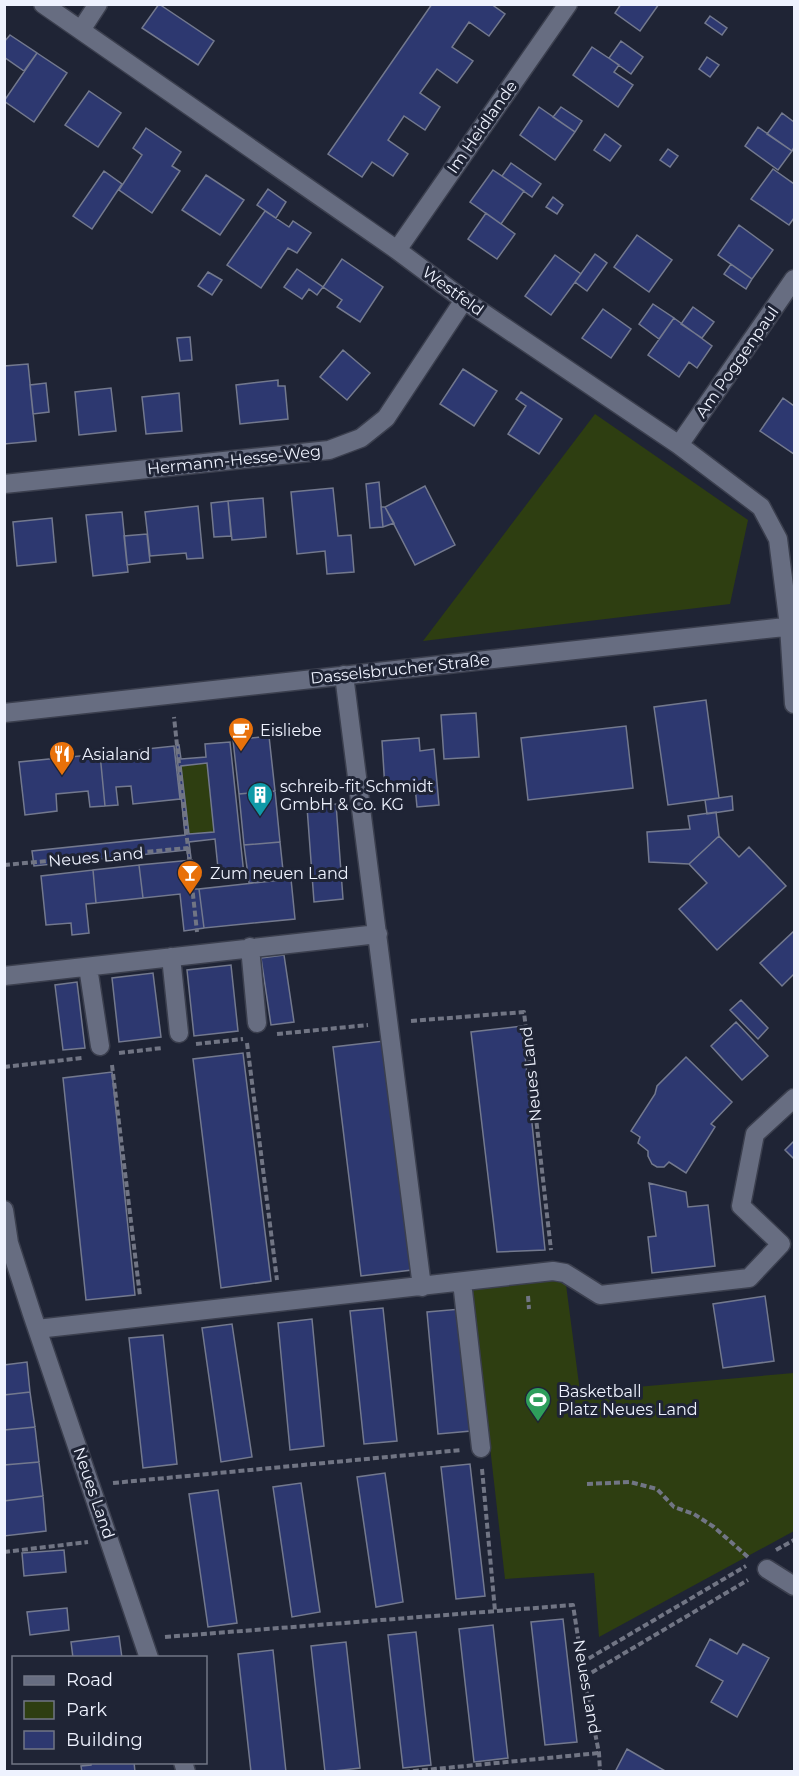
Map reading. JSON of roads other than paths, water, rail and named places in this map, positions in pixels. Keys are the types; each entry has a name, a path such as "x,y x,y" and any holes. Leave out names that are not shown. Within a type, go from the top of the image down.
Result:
{"street":[{"name":"Westfeld","path":"43,4 397,250 464,300 679,445 761,507 778,539 792,626 795,704"},
{"path":"81,30 98,4"},
{"name":"Im Heidlande","path":"397,250 568,4"},
{"name":"Am Poggenpaul","path":"679,445 795,279"},
{"name":"Hermann-Hesse-Weg","path":"4,484 329,450 361,438 386,417 464,300"},
{"name":"Dasselsbrucher Straße","path":"4,712 792,626"},
{"path":"344,675 422,1287"},
{"path":"4,976 378,934"},
{"path":"250,947 264,1029"},
{"path":"171,957 180,1042"},
{"path":"88,967 94,1051"},
{"path":"37,1329 553,1271 565,1273 600,1295 749,1278 782,1244 741,1206 755,1134 795,1098"},
{"name":"Neues Land","path":"4,1210 9,1244 148,1656"},
{"path":"462,1282 481,1448"},
{"path":"767,1569 795,1586"}],"place":[{"name":"Eisliebe","path":"241,753"},
{"name":"Asialand","path":"62,777"},
{"name":"schreib-fit Schmidt GmbH & Co. KG","path":"260,818"},
{"name":"Zum neuen Land","path":"190,896"},
{"name":"Basketball Platz Neues Land","path":"538,1423"}]}
